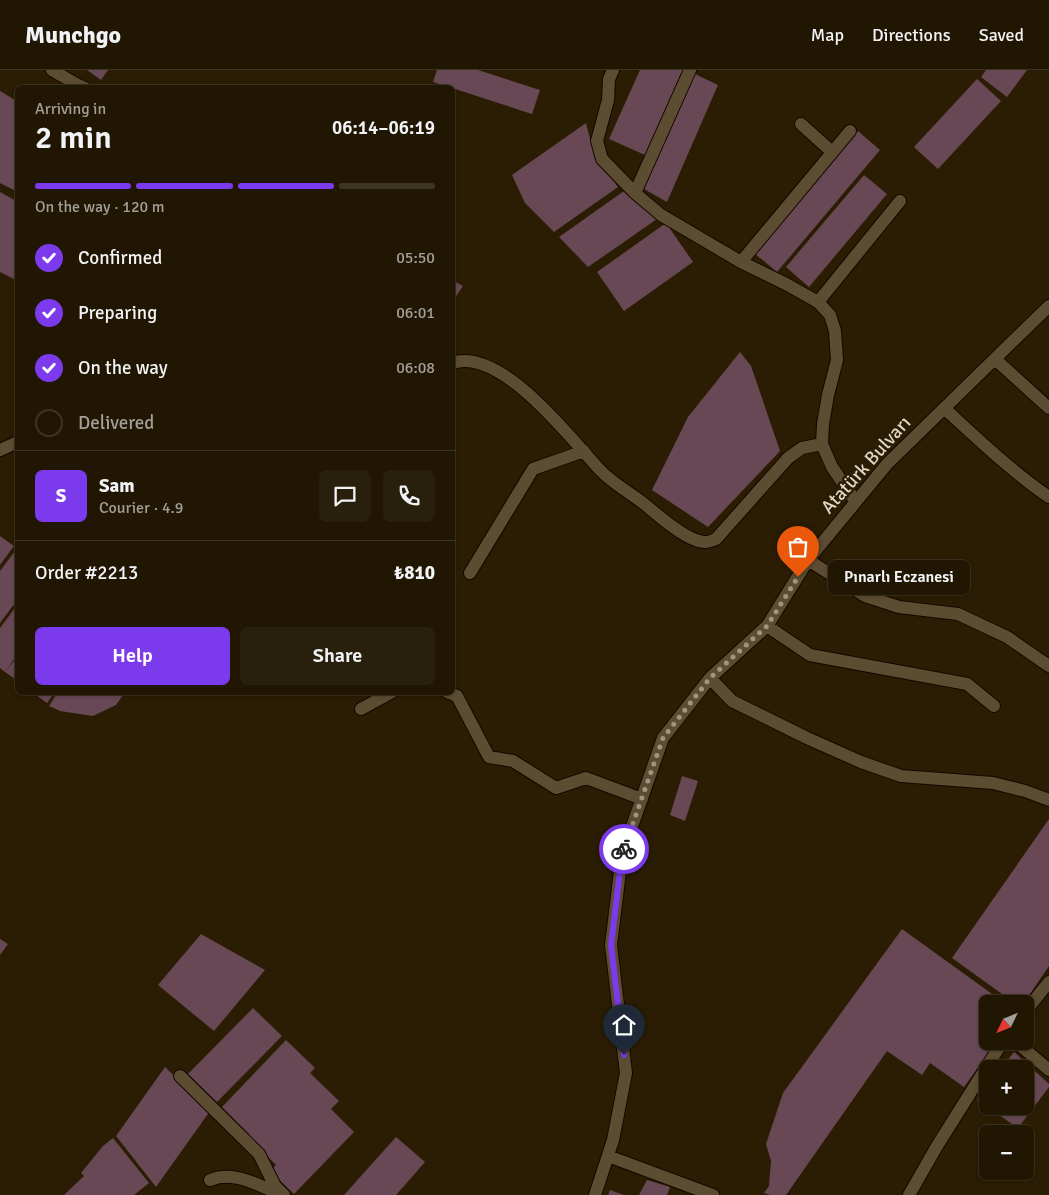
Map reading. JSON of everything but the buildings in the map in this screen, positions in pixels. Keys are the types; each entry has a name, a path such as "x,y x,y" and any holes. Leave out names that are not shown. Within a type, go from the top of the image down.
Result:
{"street":[{"path":"52,70 78,85"},
{"path":"613,70 609,79 608,100 597,141 602,159 635,193 662,215 741,262 818,302 830,315 835,331 836,360 822,424 822,444 832,467 856,502"},
{"path":"635,193 690,70"},
{"path":"801,124 832,152"},
{"path":"741,262 850,131"},
{"path":"818,302 900,201"},
{"name":"Atatürk Bulvarı","path":"595,1195 614,1140 626,1073 611,945 622,855 663,738 710,678 767,626 808,560 887,464 1049,306"},
{"path":"994,359 1049,408"},
{"path":"455,362 460,360 478,363 502,373 531,396 557,421 601,471 676,530 694,540 706,542 716,539 788,458 802,448 822,444"},
{"path":"944,408 994,454 1049,497"},
{"path":"0,450 15,443"},
{"path":"470,573 534,469 584,451"},
{"path":"808,560 865,596 898,607 958,614 1007,637 1049,666"},
{"path":"767,626 810,655 967,684 994,706"},
{"path":"710,678 732,701 861,762 901,776 993,783 1025,791 1049,800"},
{"path":"361,709 387,695"},
{"path":"454,695 457,696 489,757 513,761 556,788 586,778 642,798"},
{"path":"1034,1001 1049,982"},
{"path":"909,1195 937,1146 997,1050"},
{"path":"1026,1050 1049,1070"},
{"path":"180,1076 259,1154 275,1186 282,1195"},
{"path":"608,1156 713,1195"},
{"path":"210,1180 224,1177 240,1179 260,1185 282,1195"}],"way so far":[{"path":"624,849 663,738 710,678 767,626 798,577"}],"place":[{"name":"Pınarlı Eczanesi","path":"798,577"}],"route":[{"path":"624,849 611,945 624,1055"}]}
